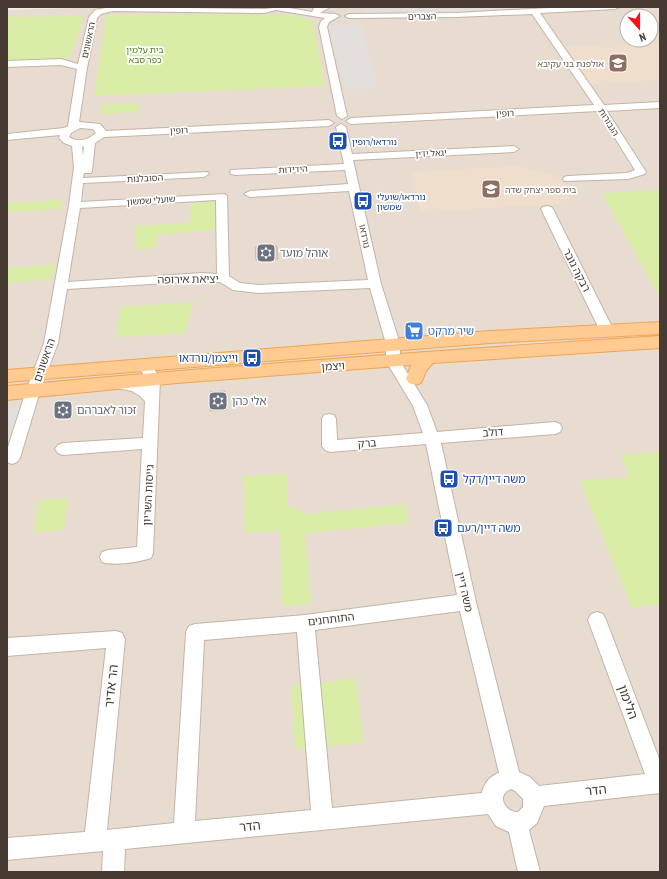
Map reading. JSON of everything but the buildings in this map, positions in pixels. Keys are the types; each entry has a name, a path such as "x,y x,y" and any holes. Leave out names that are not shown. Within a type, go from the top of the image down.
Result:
{"main road":[{"name":"ויצמן","path":"7,393 42,382 149,372 398,355 498,336 660,328"},
{"name":"ויצמן","path":"398,355 429,358 660,342"},
{"path":"415,379 415,374 419,367 429,358"},
{"name":"ויצמן","path":"7,376 42,382 114,383 149,372"}],"street":[{"path":"316,14 326,7"},
{"path":"323,27 358,13 358,10 353,7"},
{"name":"הצברים","path":"353,16 467,15 615,7"},
{"path":"276,8 335,16 353,16"},
{"name":"הראשונים","path":"70,129 93,16 98,12 106,10 264,11 276,8"},
{"name":"הגבורות","path":"535,12 601,108 641,172 628,176 568,179"},
{"name":"נורדאו","path":"316,14 319,18 317,25 340,121 375,284 398,355"},
{"path":"323,27 325,21 335,16"},
{"name":"נורדאו","path":"323,27 340,121"},
{"path":"7,64 61,62 85,54"},
{"path":"61,62 82,68"},
{"name":"רופין","path":"101,134 660,105"},
{"path":"7,137 70,129 85,125 96,126 101,131 101,134 99,137 90,142 77,143 67,140 64,135 70,129"},
{"name":"הראשונים","path":"42,382 57,351 70,286 86,181 90,142"},
{"name":"הראשונים","path":"42,382 64,273 79,167 77,143"},
{"name":"יגאל ידין","path":"349,162 514,149"},
{"name":"הידידות","path":"236,172 349,162"},
{"name":"הסובלנות","path":"86,181 204,174"},
{"path":"250,194 354,187"},
{"name":"שועלי שמשון","path":"82,205 221,196 223,278"},
{"name":"רבקה גובר","path":"547,210 607,331"},
{"name":"יציאת אירופה","path":"70,286 202,277 223,278 237,287 258,289 375,284"},
{"name":"משה דיין","path":"398,355 415,379 420,404"},
{"name":"משה דיין","path":"398,355 420,404 432,437 446,509 467,602 511,779"},
{"name":"גייסות השריון","path":"108,557 145,553 152,400 149,372"},
{"path":"12,458 27,410 42,382"},
{"path":"114,383 141,389 148,394 152,400"},
{"name":"ברק","path":"329,419 330,446 432,437"},
{"name":"דולב","path":"432,437 555,428"},
{"path":"63,450 150,443"},
{"name":"התותחנים","path":"194,832 188,758 195,632 305,622 467,602"},
{"name":"הלימון","path":"597,620 659,783"},
{"path":"305,622 322,818"},
{"name":"הר אדיר","path":"7,647 116,639 105,841"},
{"path":"511,779 524,784 533,797 533,812 524,821 517,823 509,822 502,817 496,811 492,803 494,788 498,783 504,780 511,779"},
{"name":"הדר","path":"533,797 659,783"},
{"name":"הדר","path":"7,849 105,841 322,818 492,803"},
{"path":"517,823 529,872"},
{"path":"105,841 113,872"}],"shaded area":[{"path":"111,7 660,7 660,872 7,872 7,10"},
{"path":"365,7 558,7 531,10 445,13 366,13"},
{"path":"340,24 361,25 378,83 369,90 346,90 328,26"},
{"name":"אולפנת בני עקיבא","path":"659,42 660,80 590,84 564,47 619,44 619,48 659,48"},
{"name":"בית ספר יצחק שדה","path":"521,166 563,179 571,198 558,204 421,212 410,172"},
{"path":"24,407 7,465 7,408"}],"green space":[{"name":"בית עלמין כפר סבא","path":"106,15 295,15 313,21 325,86 94,96"},
{"path":"83,16 78,37 70,57 61,60 7,62 7,17"},
{"path":"138,103 138,112 101,114 102,105"},
{"path":"660,190 660,298 602,193"},
{"path":"63,200 61,209 7,212 7,203"},
{"path":"215,201 216,230 157,235 156,248 135,250 136,226 190,223 191,203"},
{"path":"55,264 53,279 7,283 7,268"},
{"path":"193,302 185,333 116,337 121,307"},
{"path":"660,452 660,604 632,608 580,481 630,477 620,455"},
{"path":"287,474 288,506 308,514 406,504 408,523 305,533 311,604 282,606 280,531 245,533 244,476"},
{"path":"68,498 64,530 33,533 39,500"},
{"path":"356,679 363,743 295,749 291,685"}],"place":[{"name":"אולפנת בני עקיבא","path":"618,63"},
{"name":"נורדאו/רופין","path":"338,141"},
{"name":"בית ספר יצחק שדה","path":"491,189"},
{"name":"נורדאו/שועלי שמשון","path":"363,201"},
{"name":"אוהל מועד","path":"266,253"},
{"name":"שיר מרקט","path":"414,331"},
{"name":"וייצמן/נורדאו","path":"252,358"},
{"name":"אלי כהן","path":"218,401"},
{"name":"זכור לאברהם","path":"63,410"},
{"name":"משה דיין/דקל","path":"449,479"},
{"name":"משה דיין/רעם","path":"443,528"}]}
